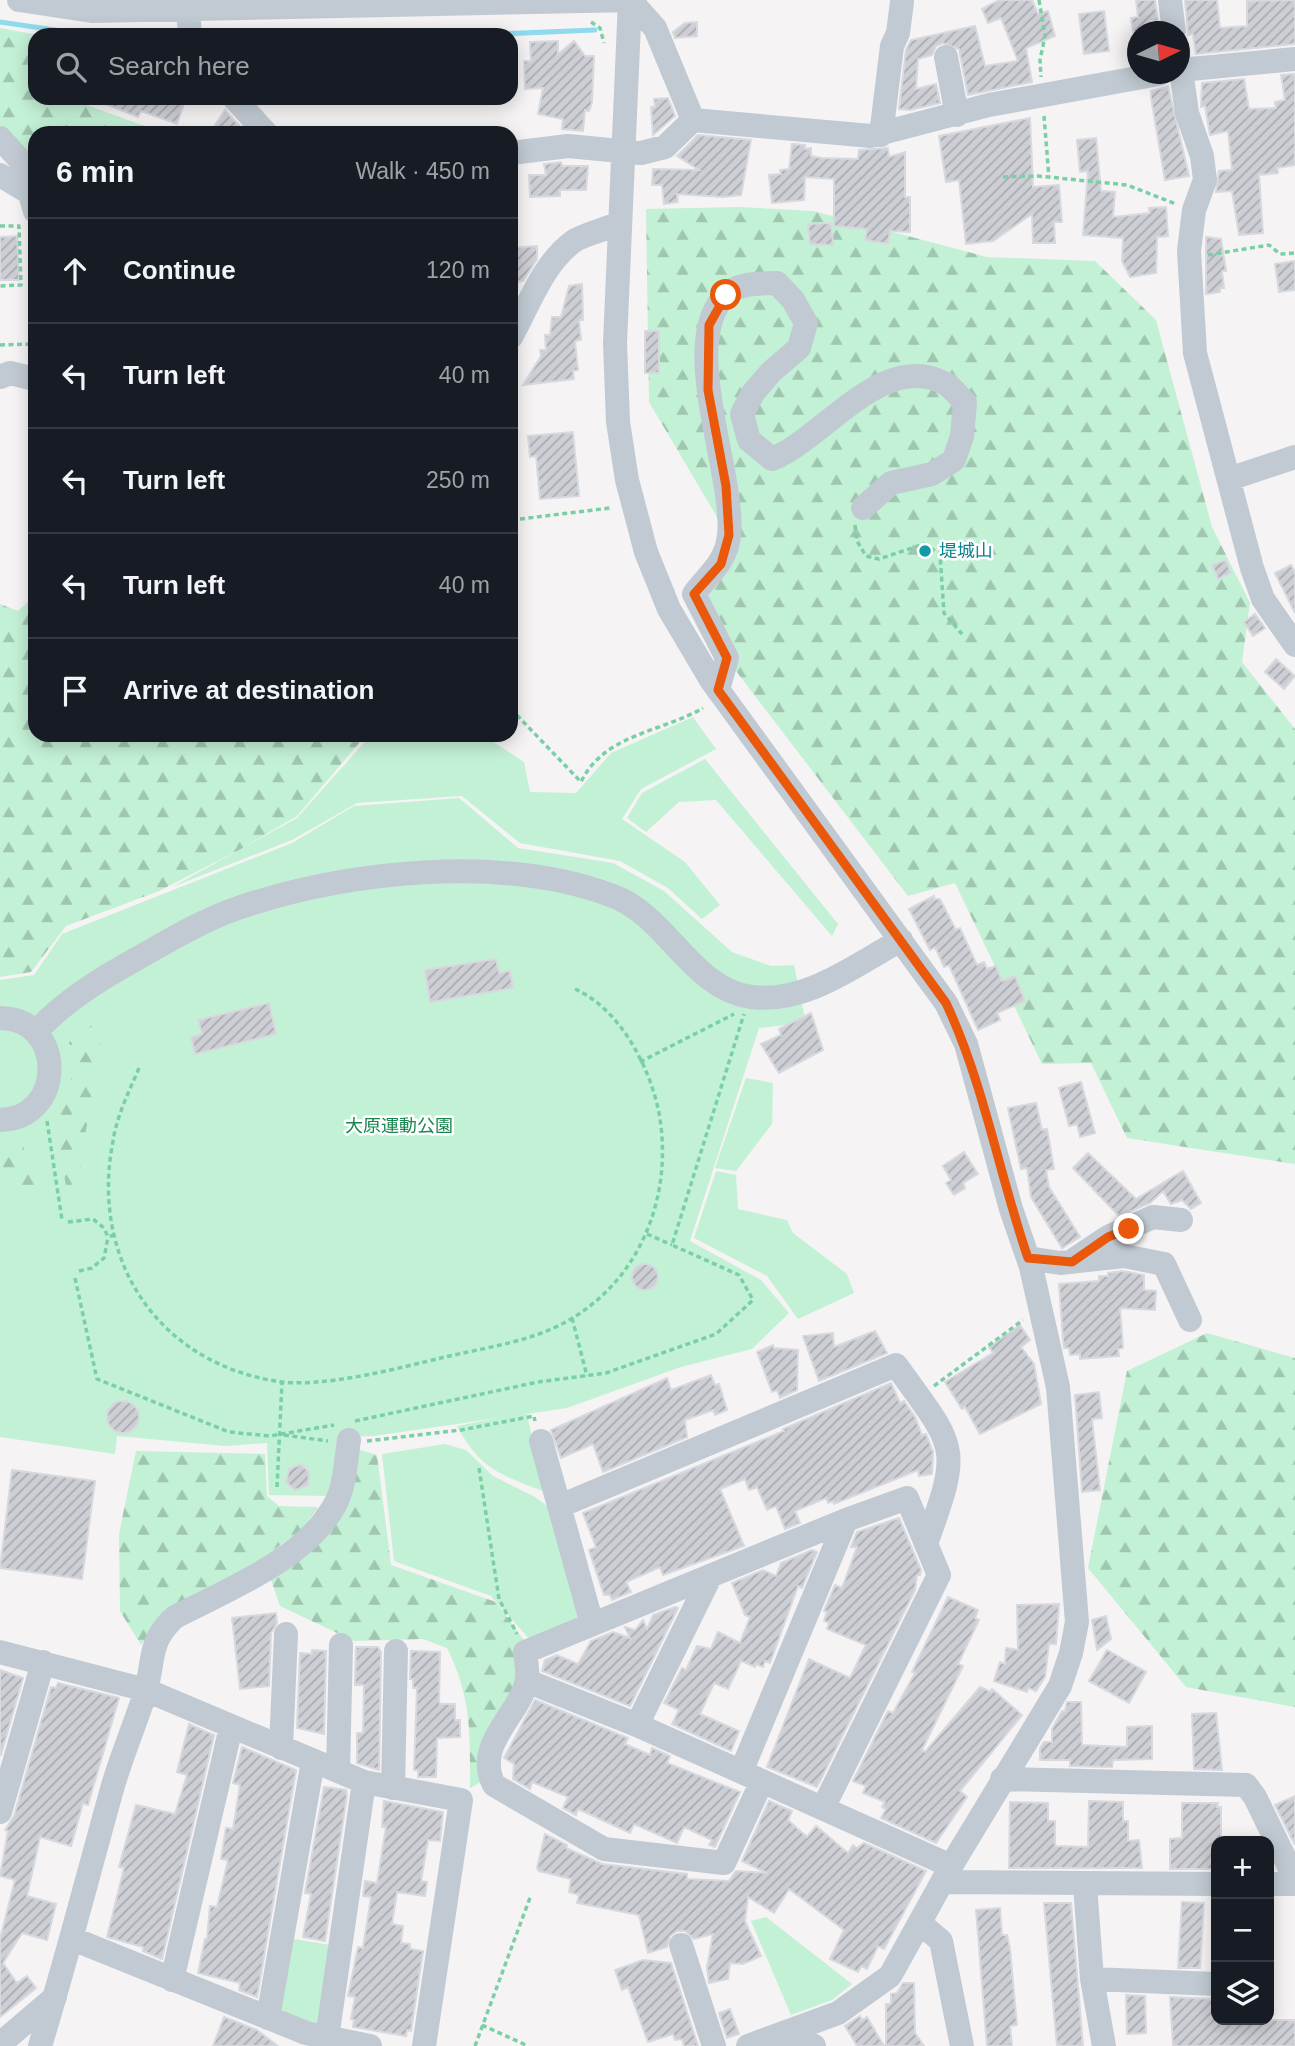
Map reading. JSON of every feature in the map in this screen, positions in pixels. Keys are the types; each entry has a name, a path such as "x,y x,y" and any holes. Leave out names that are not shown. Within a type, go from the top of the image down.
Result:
{"street":[{"path":"19,0 92,11 632,0"},
{"path":"632,0 655,28 693,120"},
{"path":"632,0 622,150 615,344 618,422 627,480 646,552 710,699 901,940 946,1003 966,1044 1011,1209 1028,1258 1058,1387 1077,1622 1071,1653 1060,1686 946,1874 890,1976 838,2013 748,2046"},
{"path":"1170,0 1173,21"},
{"path":"881,135 891,56 902,2"},
{"path":"188,10 189,28"},
{"path":"946,57 957,115"},
{"path":"1190,68 1295,59"},
{"path":"518,152 568,146 641,153 665,147 693,120 881,135 989,105 1127,78"},
{"path":"1179,84 1202,156 1205,180 1194,210 1189,251 1195,353 1263,599 1295,645"},
{"path":"240,105 260,126"},
{"path":"0,138 20,160 28,188"},
{"path":"0,175 28,199"},
{"path":"518,324 554,258 576,239 597,234 619,223"},
{"path":"710,699 727,658 694,594 721,564 729,535 726,486 708,390 709,325 726,295 746,284 777,283 793,300 806,323 799,348 771,372 742,414 749,440 772,459 800,445 867,391 909,374 946,384 965,403 962,436 954,460 932,474 891,483 863,508"},
{"path":"0,377 10,373 28,377"},
{"path":"1229,479 1295,457"},
{"path":"36,1032 100,979 173,939 236,909 290,893 386,876 473,872 548,878 615,896 663,931 713,982 748,997 781,999 803,992 901,940"},
{"path":"0,1018 25,1024 36,1032 48,1051 52,1068 49,1086 40,1102 26,1114 0,1120"},
{"path":"1072,1262 1108,1237 1153,1217 1181,1220"},
{"path":"1028,1258 1072,1262 1124,1256 1164,1264 1190,1320"},
{"path":"560,1506 896,1365 943,1431 949,1448 951,1468 926,1544"},
{"path":"40,2046 73,1939 113,1787 146,1690 150,1658 160,1630 175,1617 292,1553 314,1531 336,1503 349,1440"},
{"path":"541,1441 592,1624"},
{"path":"823,1808 939,1575 906,1498 846,1520 709,1579 526,1652 527,1681 494,1743 488,1773 494,1785 604,1849 724,1863 752,1776 846,1520"},
{"path":"637,1725 709,1579"},
{"path":"281,1748 286,1634"},
{"path":"338,1771 341,1645"},
{"path":"393,1787 396,1651"},
{"path":"0,1652 146,1690 364,1782 461,1800 424,2046"},
{"path":"0,1812 4,1781 43,1662"},
{"path":"527,1681 637,1725 823,1808 946,1874 1085,1885 1211,1884"},
{"path":"172,1980 231,1727"},
{"path":"268,2018 313,1761"},
{"path":"1002,1779 1246,1784 1255,1797 1295,1881 1274,1883"},
{"path":"327,2038 364,1782"},
{"path":"1085,1885 1092,1979 1107,2045"},
{"path":"920,1923 941,1941 962,2046"},
{"path":"73,1939 306,2034 370,2046"},
{"path":"681,1945 714,2046"},
{"path":"1092,1979 1211,1984"},
{"path":"0,2044 55,1997"},
{"path":"786,2032 814,2046"}],"path":[{"path":"584,17 600,28 604,43"},
{"path":"1003,177 1038,176 1127,185 1194,210"},
{"path":"0,226 19,226 21,285 0,286"},
{"path":"1189,251 1202,255 1226,254 1269,245 1280,254 1295,253"},
{"path":"0,345 28,344"},
{"path":"863,508 855,523 857,541 866,556 879,559 924,544 940,554 944,613 962,634"},
{"path":"520,519 610,509"},
{"path":"518,716 582,782 588,768 616,744 710,699"},
{"path":"139,1068 122,1107 112,1142 110,1204 114,1235 134,1291 162,1323 195,1353 244,1374 282,1382 318,1381 412,1365 537,1335 572,1318 594,1304 617,1280 647,1234 662,1186 662,1133 656,1098 624,1031 590,996 575,989"},
{"path":"640,1062 746,1009 672,1245"},
{"path":"46,1113 62,1220"},
{"path":"68,1222 93,1219 104,1228 108,1237 104,1258 92,1268 79,1271"},
{"path":"278,1434 396,1415 538,1382 606,1373 716,1334 753,1300 739,1275 647,1234"},
{"path":"108,1237 114,1235"},
{"path":"75,1278 97,1379 229,1432 278,1434 316,1441"},
{"path":"934,1386 1028,1317"},
{"path":"572,1318 587,1376"},
{"path":"277,1487 282,1382"},
{"path":"349,1440 381,1442 534,1416 541,1441"},
{"path":"479,1468 499,1598 526,1652"},
{"path":"475,2046 531,1895"},
{"path":"482,2025 528,2046"}],"green space":[{"path":"0,28 28,33 28,105 86,105 145,126 28,126 28,186 0,133"},
{"path":"739,207 813,211 987,257 1095,261 1156,320 1212,527 1250,603 1242,662 1295,729 1295,1164 1127,1138 1091,1063 1042,1064 955,883 908,896 736,671 708,597 736,549 649,402 646,209"},
{"path":"28,602 28,742 360,742 297,816 241,849 159,891 66,926 31,972 0,977 0,604 18,611"},
{"path":"693,717 716,749 641,789 622,819 685,862 720,905 702,919 668,888 620,861 520,843 462,796 357,803 292,840 172,887 297,818 365,742 494,742 524,762 530,792 576,793 611,753"},
{"path":"705,759 838,924 832,936 716,800 679,802 646,832 627,818 642,793"},
{"name":"大原運動公園","path":"459,798 518,848 613,863 664,891 732,952 771,966 794,965 806,1023 759,1028 690,1241 761,1280 789,1313 752,1349 681,1367 567,1408 527,1414 543,1491 492,1468 474,1452 457,1426 498,1418 374,1436 342,1437 329,1496 269,1495 267,1443 225,1446 117,1436 115,1454 0,1437 0,980 34,975 62,934 292,843 354,806"},
{"path":"104,1016 72,1220 54,1119 74,1073 69,1042"},
{"path":"746,1078 773,1083 772,1124 736,1171 715,1168"},
{"path":"20,1135 35,1185 0,1190 0,1137"},
{"path":"716,1171 736,1175 738,1209 787,1220 793,1233 847,1274 854,1293 798,1319 767,1276 694,1238"},
{"path":"1207,1333 1295,1358 1295,1707 1186,1687 1088,1568 1127,1371"},
{"path":"445,1444 466,1450 493,1476 535,1497 555,1512 585,1619 531,1641 491,1596 394,1561 382,1454"},
{"path":"357,1449 377,1455 391,1565 496,1602 523,1639 516,1683 481,1782 470,1788 468,1716 461,1683 447,1648 423,1639 354,1641 280,1606 271,1580"},
{"path":"136,1451 265,1454 267,1496 279,1506 317,1507 305,1527 260,1560 162,1618 141,1645 120,1611 119,1534"},
{"path":"766,1917 852,1984 832,2000 791,2015 751,1921"},
{"path":"288,1938 330,1945 319,2027 276,2014"}],"building":[{"path":"999,0 1032,0 1038,14 1048,11 1055,36 1026,48 1032,82 968,95 959,49 943,43 936,46 932,55 918,59 916,89 936,84 940,103 910,110 899,109 906,50 911,40 975,26 985,66 1018,61 1001,18 988,23 982,9"},
{"path":"1136,0 1155,0 1158,21 1131,21 1131,18 1138,17"},
{"path":"1185,0 1217,0 1220,28 1247,26 1247,1 1295,0 1295,44 1196,54 1193,34 1190,35 1190,21 1187,21"},
{"path":"1104,11 1109,51 1084,54 1079,14"},
{"path":"697,22 697,36 675,38 673,32 685,23"},
{"path":"558,41 558,54 574,41 585,56 594,56 592,102 589,111 585,110 583,131 562,129 563,119 538,114 543,88 525,89 524,61 531,61 530,42"},
{"path":"1295,74 1295,165 1277,168 1278,173 1259,175 1263,233 1239,235 1232,191 1216,192 1219,171 1232,170 1228,131 1210,135 1205,106 1201,107 1202,83 1244,79 1249,109 1276,108 1275,102 1285,100 1281,75"},
{"path":"1168,86 1189,176 1165,180 1151,91"},
{"path":"668,98 675,116 653,135 651,107 655,107 654,99"},
{"path":"108,105 184,105 177,124 141,111 138,117"},
{"path":"225,110 240,126 215,126"},
{"path":"1030,118 1033,187 1059,185 1062,222 1054,222 1055,243 1033,243 1032,214 993,241 966,244 959,180 946,182 939,136"},
{"path":"698,135 751,140 741,195 723,197 677,194 678,202 664,204 662,185 652,185 653,169 699,170 677,156"},
{"path":"1096,138 1101,191 1115,192 1113,217 1150,213 1149,208 1166,207 1168,236 1157,237 1156,273 1130,277 1122,261 1123,238 1083,235 1088,171 1080,172 1077,140"},
{"path":"792,144 805,145 805,149 811,148 811,156 822,158 858,159 859,150 888,148 889,157 905,152 905,197 910,197 910,232 890,231 888,244 865,240 867,229 834,226 834,179 805,177 804,200 772,203 769,175 781,174 780,170 789,169"},
{"path":"561,162 562,166 588,166 586,190 560,190 560,196 530,197 529,175 546,175 544,164"},
{"path":"831,223 833,245 810,244 808,224"},
{"path":"17,236 19,280 0,280 0,237"},
{"path":"1206,237 1221,239 1226,271 1222,271 1224,288 1220,288 1220,292 1206,294"},
{"path":"537,246 537,259 523,281 518,282 518,247"},
{"path":"1295,261 1295,290 1279,292 1275,264"},
{"path":"582,284 583,320 579,320 581,340 575,341 578,370 573,371 574,379 523,385 541,356 540,350 546,350 545,335 550,335 552,317 561,317 569,286"},
{"path":"645,331 659,331 659,373 645,373"},
{"path":"573,432 579,496 540,499 536,456 530,457 528,436"},
{"path":"1226,560 1231,573 1218,579 1212,565"},
{"path":"1291,565 1295,572 1295,613 1275,573"},
{"path":"1255,614 1265,628 1253,636 1244,622"},
{"path":"1276,659 1295,676 1284,689 1265,672"},
{"path":"934,896 934,899 940,899 956,930 960,928 977,965 984,962 987,969 996,966 1002,981 1015,976 1025,1001 997,1013 1000,1020 978,1030 949,965 944,967 935,947 930,950 909,909"},
{"path":"496,959 499,973 510,971 513,988 430,1002 425,970"},
{"path":"269,1003 276,1034 195,1054 191,1037 202,1034 198,1020"},
{"path":"811,1013 823,1050 779,1073 761,1044 781,1035 779,1029"},
{"path":"1081,1082 1095,1133 1080,1137 1077,1124 1069,1126 1059,1088"},
{"path":"1036,1103 1042,1130 1047,1129 1054,1169 1046,1170 1049,1187 1080,1237 1062,1248 1031,1197 1027,1168 1021,1169 1008,1108"},
{"path":"964,1152 978,1174 963,1183 965,1188 954,1195 946,1183 951,1180 943,1166"},
{"path":"1088,1153 1136,1199 1183,1171 1201,1203 1191,1209 1182,1200 1171,1204 1163,1191 1150,1203 1119,1216 1073,1168"},
{"path":"645,1264 655,1267 658,1277 655,1287 645,1290 635,1287 632,1277 635,1267"},
{"path":"1123,1271 1144,1275 1144,1290 1156,1291 1155,1310 1120,1308 1123,1348 1118,1349 1119,1356 1080,1359 1080,1354 1070,1355 1069,1348 1064,1348 1059,1284 1099,1281 1099,1276"},
{"path":"1020,1325 1030,1340 1021,1347 1034,1364 1041,1404 980,1434 965,1407 962,1409 945,1382 993,1353 989,1347"},
{"path":"875,1331 887,1353 819,1381 803,1336 833,1333 834,1347"},
{"path":"773,1345 774,1348 798,1350 797,1390 780,1398 777,1390 772,1392 757,1352"},
{"path":"711,1375 715,1385 719,1384 727,1410 715,1415 713,1410 685,1420 687,1437 603,1472 593,1444 561,1458 551,1430 667,1378 671,1390"},
{"path":"891,1383 900,1403 904,1401 915,1417 922,1435 926,1434 933,1452 932,1474 919,1476 918,1470 834,1504 833,1501 828,1503 826,1498 795,1511 800,1523 785,1529 776,1506 767,1510 757,1487 749,1490 745,1479 720,1489 744,1546 663,1575 660,1567 626,1582 631,1592 612,1600 610,1595 604,1595 589,1550 596,1547 583,1513 784,1431 783,1429"},
{"path":"1099,1392 1102,1418 1092,1419 1100,1490 1082,1492 1075,1395"},
{"path":"123,1401 134,1406 139,1417 134,1428 123,1433 112,1428 107,1417 112,1406"},
{"path":"301,1464 309,1472 308,1485 295,1490 286,1482 289,1469"},
{"path":"12,1470 95,1481 82,1579 0,1568"},
{"path":"899,1518 921,1570 920,1575 917,1575 915,1590 817,1787 767,1767 809,1659 850,1678 866,1645 827,1629 829,1623 824,1621 827,1612 824,1611 835,1585 842,1588 857,1547 851,1547 857,1532"},
{"path":"812,1550 817,1552 802,1588 798,1586 770,1663 765,1661 763,1667 756,1664 755,1667 741,1661 728,1689 714,1683 700,1714 739,1731 731,1751 672,1724 679,1710 664,1703 682,1668 686,1670 697,1646 711,1649 718,1632 740,1643 750,1617 745,1615 732,1583 763,1570 776,1576 781,1563"},
{"path":"948,1597 978,1610 975,1618 979,1620 958,1664 963,1666 922,1750 925,1752 980,1687 991,1692 992,1689 1022,1715 960,1791 967,1797 936,1843 881,1818 886,1809 882,1807 885,1802 863,1793 866,1786 853,1781 888,1711 893,1713 915,1673 912,1672"},
{"path":"1059,1604 1056,1644 1049,1644 1045,1677 1036,1691 1028,1688 1027,1692 994,1681 1000,1662 1005,1664 1006,1648 1018,1650 1017,1605"},
{"path":"678,1608 630,1706 542,1671 545,1660 557,1655 578,1664 591,1641 613,1632 630,1638 625,1627 635,1630 643,1620 647,1629 653,1615"},
{"path":"276,1613 277,1623 271,1633 269,1686 240,1689 232,1618"},
{"path":"1106,1616 1111,1639 1097,1650 1092,1620"},
{"path":"356,1647 378,1647 381,1652 379,1770 357,1763 357,1733 363,1733 364,1685 355,1685"},
{"path":"312,1650 326,1651 324,1734 297,1728 300,1653 312,1654"},
{"path":"1107,1650 1146,1672 1129,1703 1089,1681"},
{"path":"411,1651 440,1652 439,1701 440,1704 455,1704 455,1720 460,1720 460,1737 437,1738 436,1777 418,1777 418,1770 414,1770 417,1688 413,1688 413,1679 410,1679"},
{"path":"0,1670 23,1678 1,1755 0,1755"},
{"path":"58,1683 119,1698 88,1805 83,1803 71,1846 40,1837 27,1896 56,1904 47,1940 22,1933 3,1963 17,1983 27,1976 36,1988 0,2017 0,1939 15,1880 0,1876 8,1831 5,1830 14,1816 51,1687 56,1688"},
{"path":"535,1700 628,1738 625,1744 650,1755 652,1748 670,1756 667,1763 740,1792 715,1847 709,1845 712,1840 684,1827 677,1843 634,1824 630,1833 578,1809 576,1815 563,1808 568,1797 532,1782 530,1789 513,1779 514,1764 504,1758"},
{"path":"1067,1702 1081,1702 1082,1745 1127,1747 1127,1727 1152,1726 1152,1759 1113,1760 1112,1767 1070,1766 1070,1760 1040,1760 1040,1748 1044,1742 1052,1742 1052,1729 1062,1711 1065,1711"},
{"path":"1216,1713 1222,1770 1194,1769 1192,1714"},
{"path":"189,1724 214,1735 162,1959 143,1951 143,1947 107,1937 124,1868 119,1867 136,1805 175,1814 187,1775 177,1772"},
{"path":"242,1747 296,1770 257,1997 239,1990 240,1983 198,1973 207,1939 210,1906 217,1907 228,1860 221,1859 226,1828 233,1829 240,1785 233,1783"},
{"path":"324,1787 346,1790 347,1795 325,1941 303,1937 311,1894 305,1893"},
{"path":"1295,1796 1295,1845 1275,1805"},
{"path":"384,1801 443,1812 440,1841 428,1840 421,1881 427,1882 425,1896 397,1892 392,1924 403,1926 401,1943 410,1944 410,1949 423,1951 411,2031 407,2030 406,2036 353,2027 354,2020 351,2019 355,1997 348,1996 358,1947 363,1948 371,1897 363,1896 365,1881 377,1883 386,1827 382,1827"},
{"path":"769,1801 792,1811 788,1820 807,1837 816,1826 848,1853 853,1845 857,1848 864,1843 926,1871 884,1949 878,1946 867,1969 861,1966 858,1972 830,1959 844,1930 789,1889 774,1913 748,1897 745,1921 761,1956 743,1964 730,1963 728,1979 709,1983 707,1967 713,1934 694,1939 685,1931 677,1931 670,1936 667,1947 648,1953 639,1915 577,1903 579,1895 569,1892 571,1879 539,1871 537,1868 545,1834 567,1845 566,1848 602,1864 687,1874 687,1879 729,1881 736,1871 767,1873 742,1861"},
{"path":"1089,1801 1123,1802 1123,1821 1128,1821 1128,1841 1139,1840 1142,1868 1009,1868 1010,1802 1048,1803 1048,1821 1055,1821 1055,1846 1088,1847"},
{"path":"1182,1803 1218,1803 1217,1807 1221,1807 1221,1836 1211,1836 1211,1869 1170,1869 1170,1839 1182,1838"},
{"path":"1182,1902 1204,1903 1200,1968 1178,1968"},
{"path":"1044,1903 1071,1903 1083,2046 1057,2046"},
{"path":"1000,1908 1002,1935 1007,1935 1010,1949 1017,2025 1010,2026 1012,2046 987,2046 976,1910"},
{"path":"643,1960 671,1963 698,2046 684,2046 682,2039 675,2040 673,2034 648,2042 628,1987 622,1990 615,1970"},
{"path":"903,1983 914,1983 915,2033 924,2046 886,2046 886,2004 891,2004 891,1994 897,1993"},
{"path":"1126,1995 1145,1996 1146,2033 1127,2034"},
{"path":"1170,1997 1211,1999 1211,2025 1274,2025 1274,2020 1295,2020 1295,2046 1173,2046"},
{"path":"730,2009 739,2034 727,2038 719,2013"},
{"path":"860,2016 862,2020 867,2017 884,2046 857,2046 845,2026"},
{"path":"224,2017 257,2030 278,2046 213,2046"}],"waterway":[{"path":"0,22 41,28"},
{"path":"518,33 595,30"}],"place":[{"name":"堤城山","path":"925,551"}],"route":[{"path":"726,295 709,325 708,390 726,486 729,535 721,564 694,594 727,658 718,690 946,1003 966,1044 1011,1209 1028,1258 1072,1262 1108,1237 1129,1229"}]}
